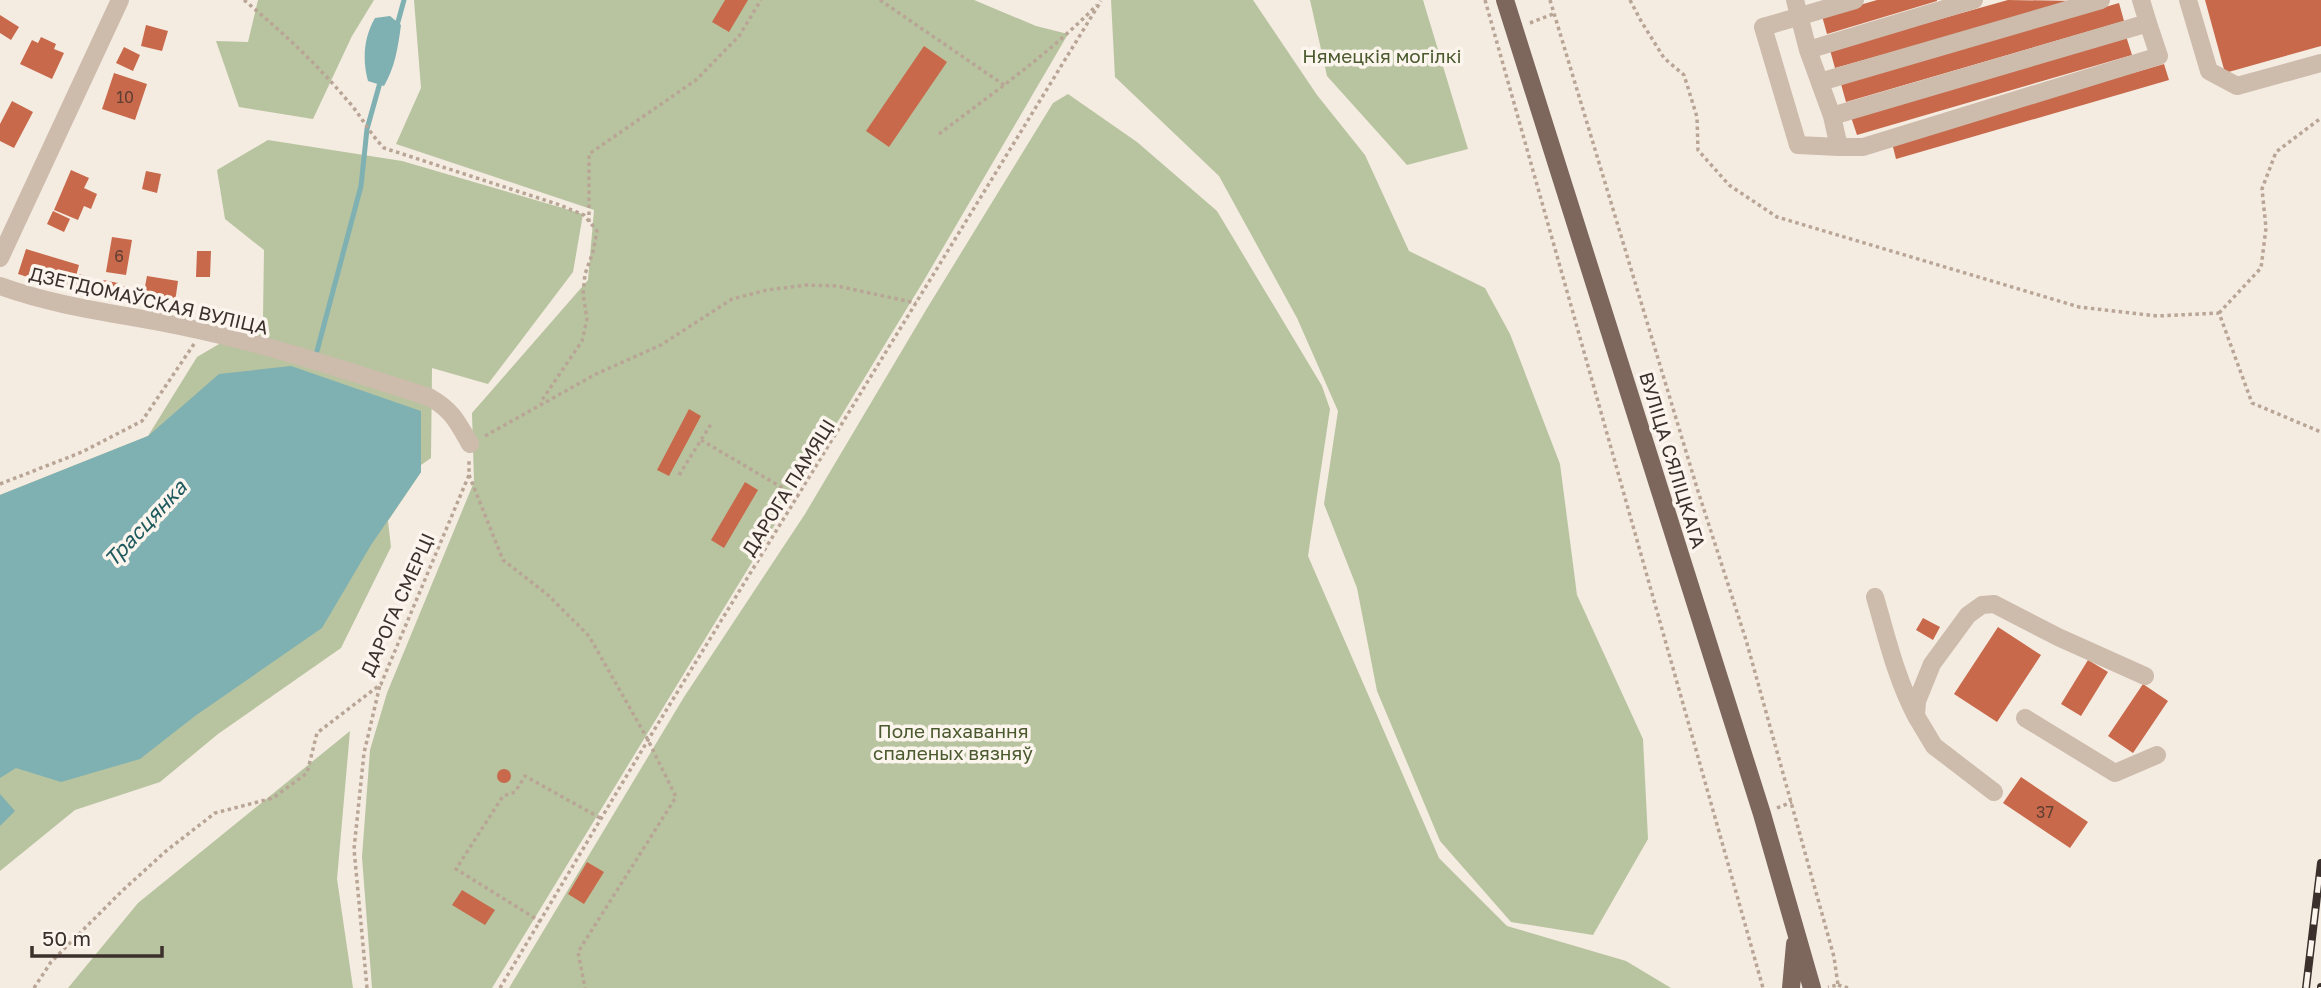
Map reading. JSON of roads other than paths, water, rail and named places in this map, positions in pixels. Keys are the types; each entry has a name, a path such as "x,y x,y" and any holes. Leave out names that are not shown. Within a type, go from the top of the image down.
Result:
{"main road":[{"name":"ВУЛІЦА СЯЛІЦКАГА","path":"1505,0 1758,800 1812,988"},
{"name":"ВУЛІЦА СЯЛІЦКАГА","path":"1791,988 1796,934"}],"street":[{"path":"0,258 120,0"},
{"path":"1855,0 1797,8 1763,27 1798,145 1863,147 2159,56 2141,0"},
{"path":"1808,50 1974,0"},
{"path":"1820,82 2101,0"},
{"path":"2188,0 2209,71 2237,86 2321,63"},
{"path":"1797,8 1808,50 1832,116 1839,147"},
{"path":"1832,116 2148,23"},
{"name":"ДЗЕТДОМАЎСКАЯ ВУЛІЦА","path":"0,286 37,300 203,331 319,362 429,397 454,415 470,444"},
{"path":"1875,597 1898,677 1934,746 1994,792"},
{"path":"1916,716 1917,701 1932,664 1968,615 1982,605 1994,604 2058,637 2145,676"},
{"path":"2025,718 2115,773 2157,755"}],"water":[{"path":"390,16 401,25 393,64 384,86 368,81 365,48 375,18"},
{"path":"291,366 421,411 421,472 371,545 322,628 195,716 140,759 61,782 16,768 0,778 0,495 148,436 219,374"},
{"path":"0,794 15,811 0,826"}],"waterway":[{"name":"Трасцянка","path":"396,29 404,0"},
{"name":"Трасцянка","path":"317,351 361,186 367,129 381,79"}],"railway":[{"path":"2306,988 2321,863"}],"park label":[{"name":"Нямецкія могілкі","path":"1382,55"},
{"name":"Поле пахавання спаленых вязняў","path":"953,741"}]}
